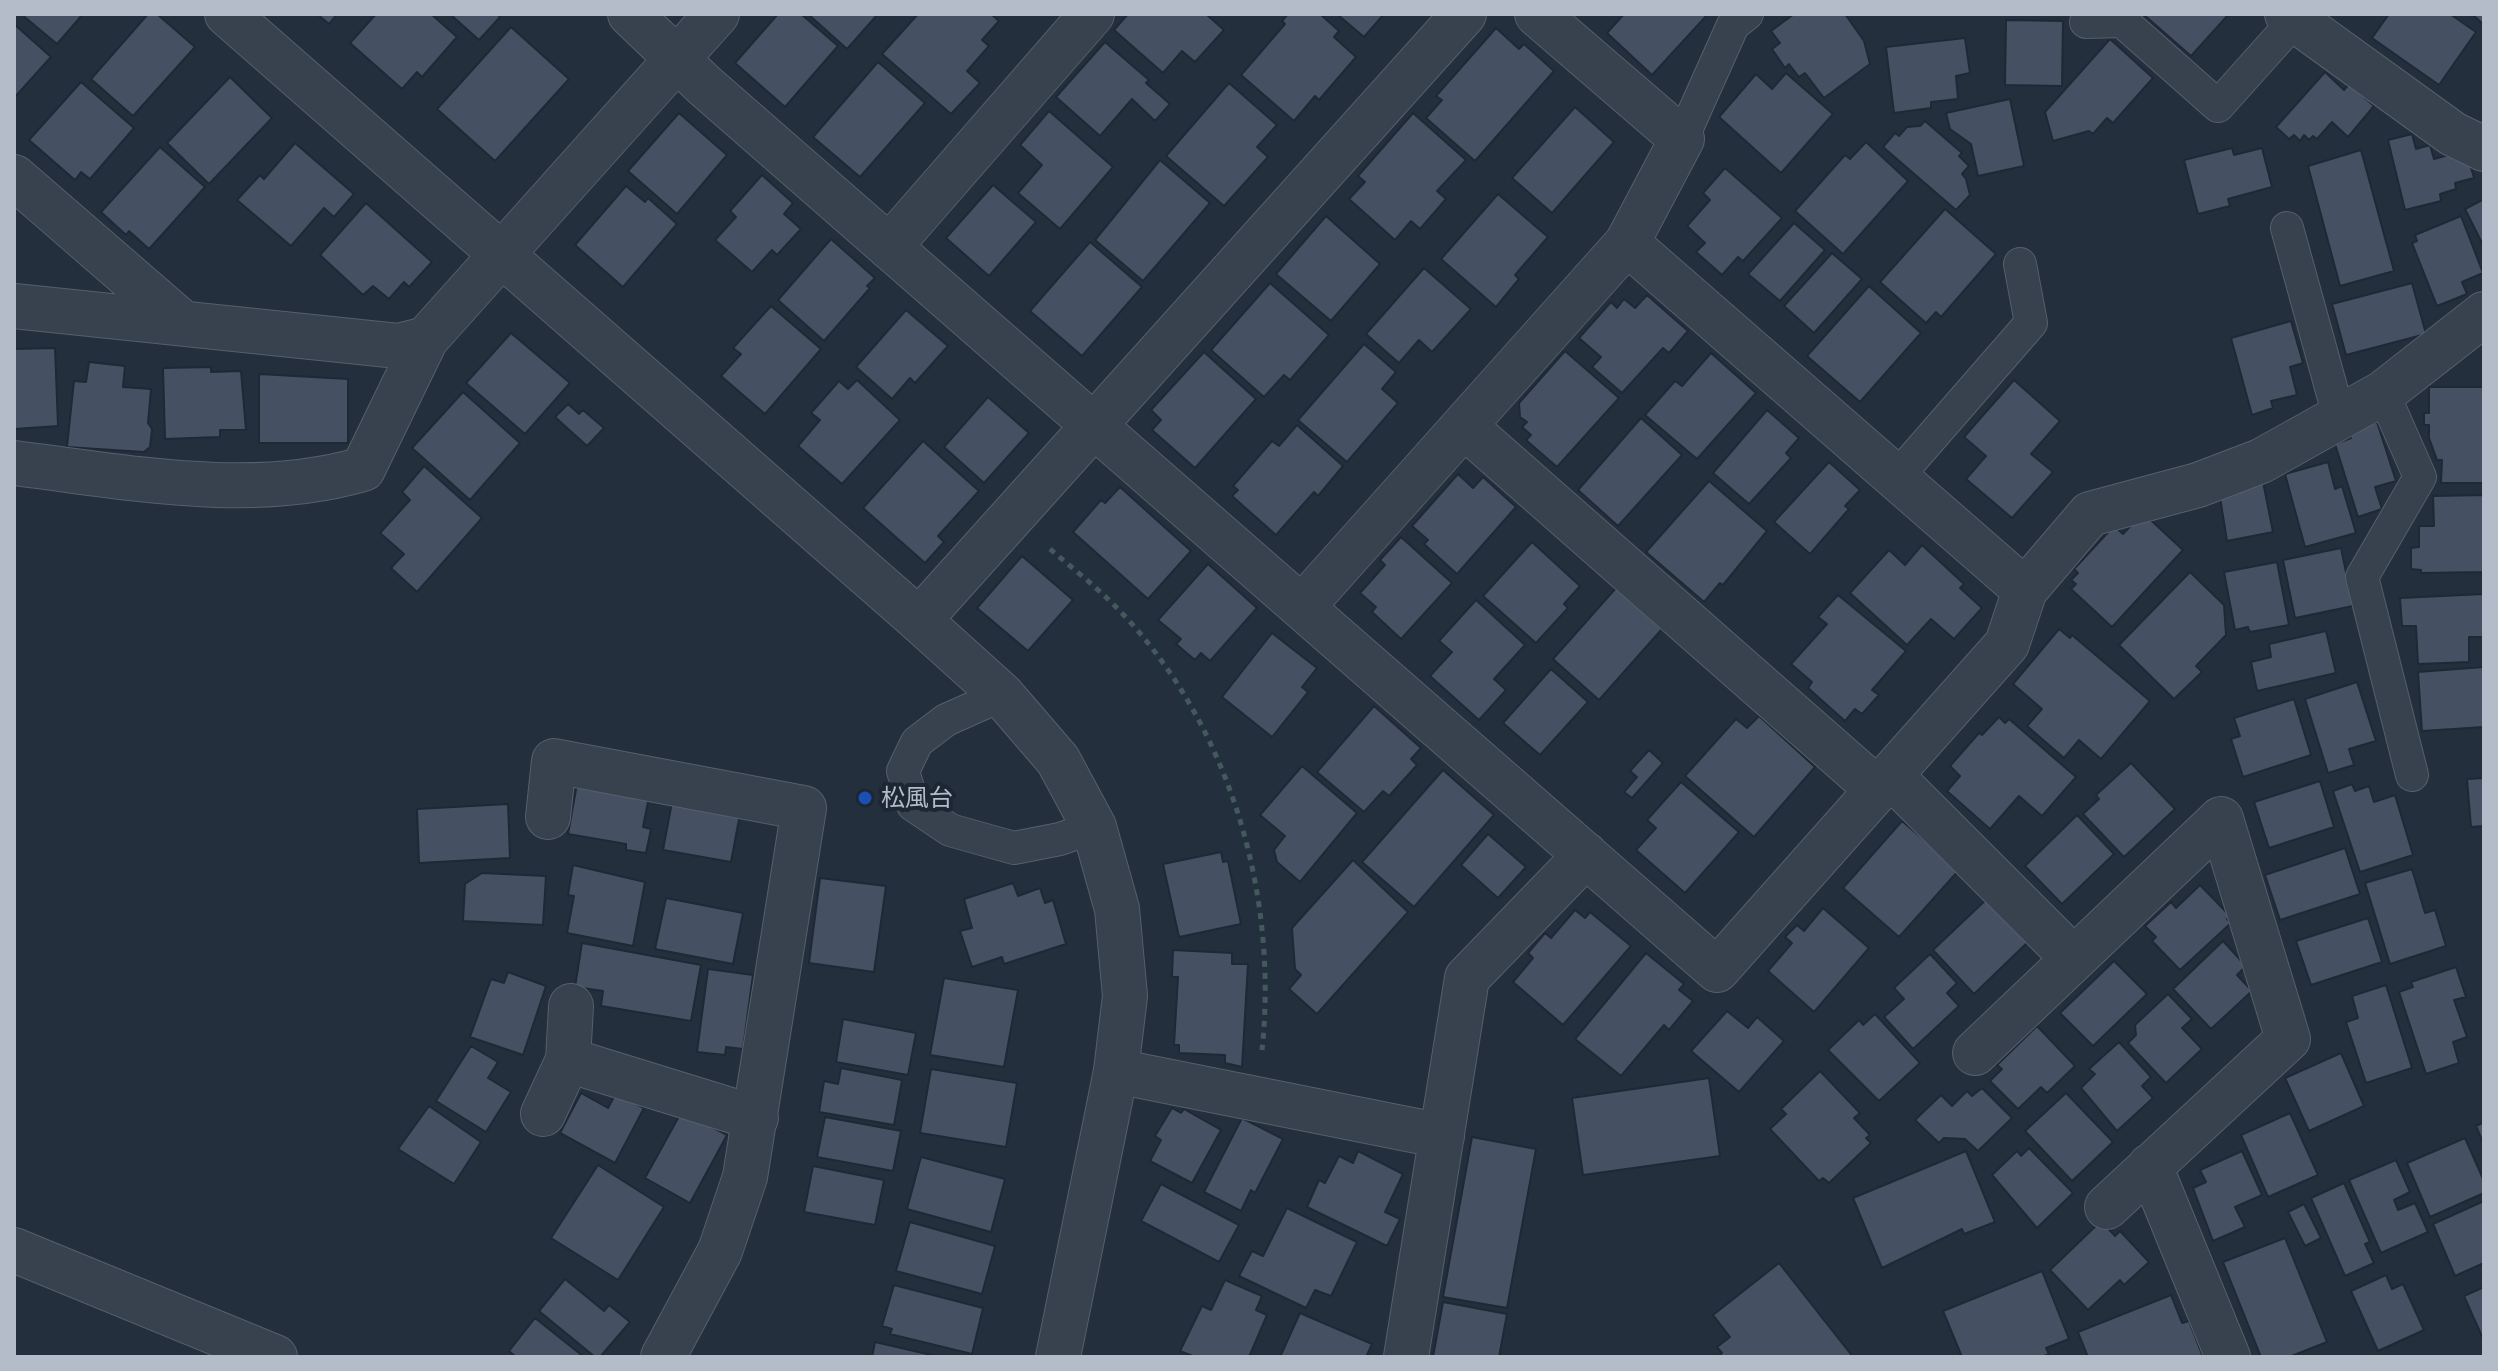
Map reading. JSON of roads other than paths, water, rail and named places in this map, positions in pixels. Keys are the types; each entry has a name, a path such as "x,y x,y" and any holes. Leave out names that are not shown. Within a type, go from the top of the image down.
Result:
{"street":[{"path":"227,14 919,620 1002,695 1058,760 1094,827 1117,909 1125,996 1116,1071 1058,1357"},
{"path":"630,14 676,60 1717,970 2007,644 2025,590 2090,514 2198,485 2261,461 2340,420 2383,393 2484,314"},
{"path":"14,463 188,485 324,481 363,469 426,339 717,14"},
{"path":"889,247 1092,14"},
{"path":"919,620 1464,14"},
{"path":"1302,607 1627,243 1682,139 1537,14"},
{"path":"2291,17 2453,134 2484,149"},
{"path":"14,177 179,320"},
{"path":"1627,243 2025,590"},
{"path":"14,306 179,320 398,346 426,339"},
{"path":"1464,426 1884,782 2074,959"},
{"path":"548,817 554,761 804,808 745,1177 720,1251 663,1357"},
{"path":"1975,1053 2221,819 2288,1039 2107,1207"},
{"path":"1406,1357 1467,978 1586,855"},
{"path":"543,1114 568,1060 571,1006"},
{"path":"568,1060 756,1118"},
{"path":"1116,1071 1442,1136"},
{"path":"2150,1166 2228,1357"},
{"path":"14,1250 275,1357"}],"lane":[{"path":"1682,139 1733,25 1747,14"},
{"path":"2086,22 2122,21 2218,106 2291,17"},
{"path":"2287,228 2340,420"},
{"path":"1896,478 2031,323 2020,264"},
{"path":"2383,393 2420,477 2362,577 2412,775"},
{"path":"1002,695 946,720 917,742 903,771 913,805 950,830 1014,848 1060,839 1094,827"}],"place":[{"name":"松風台","path":"865,798"}]}
